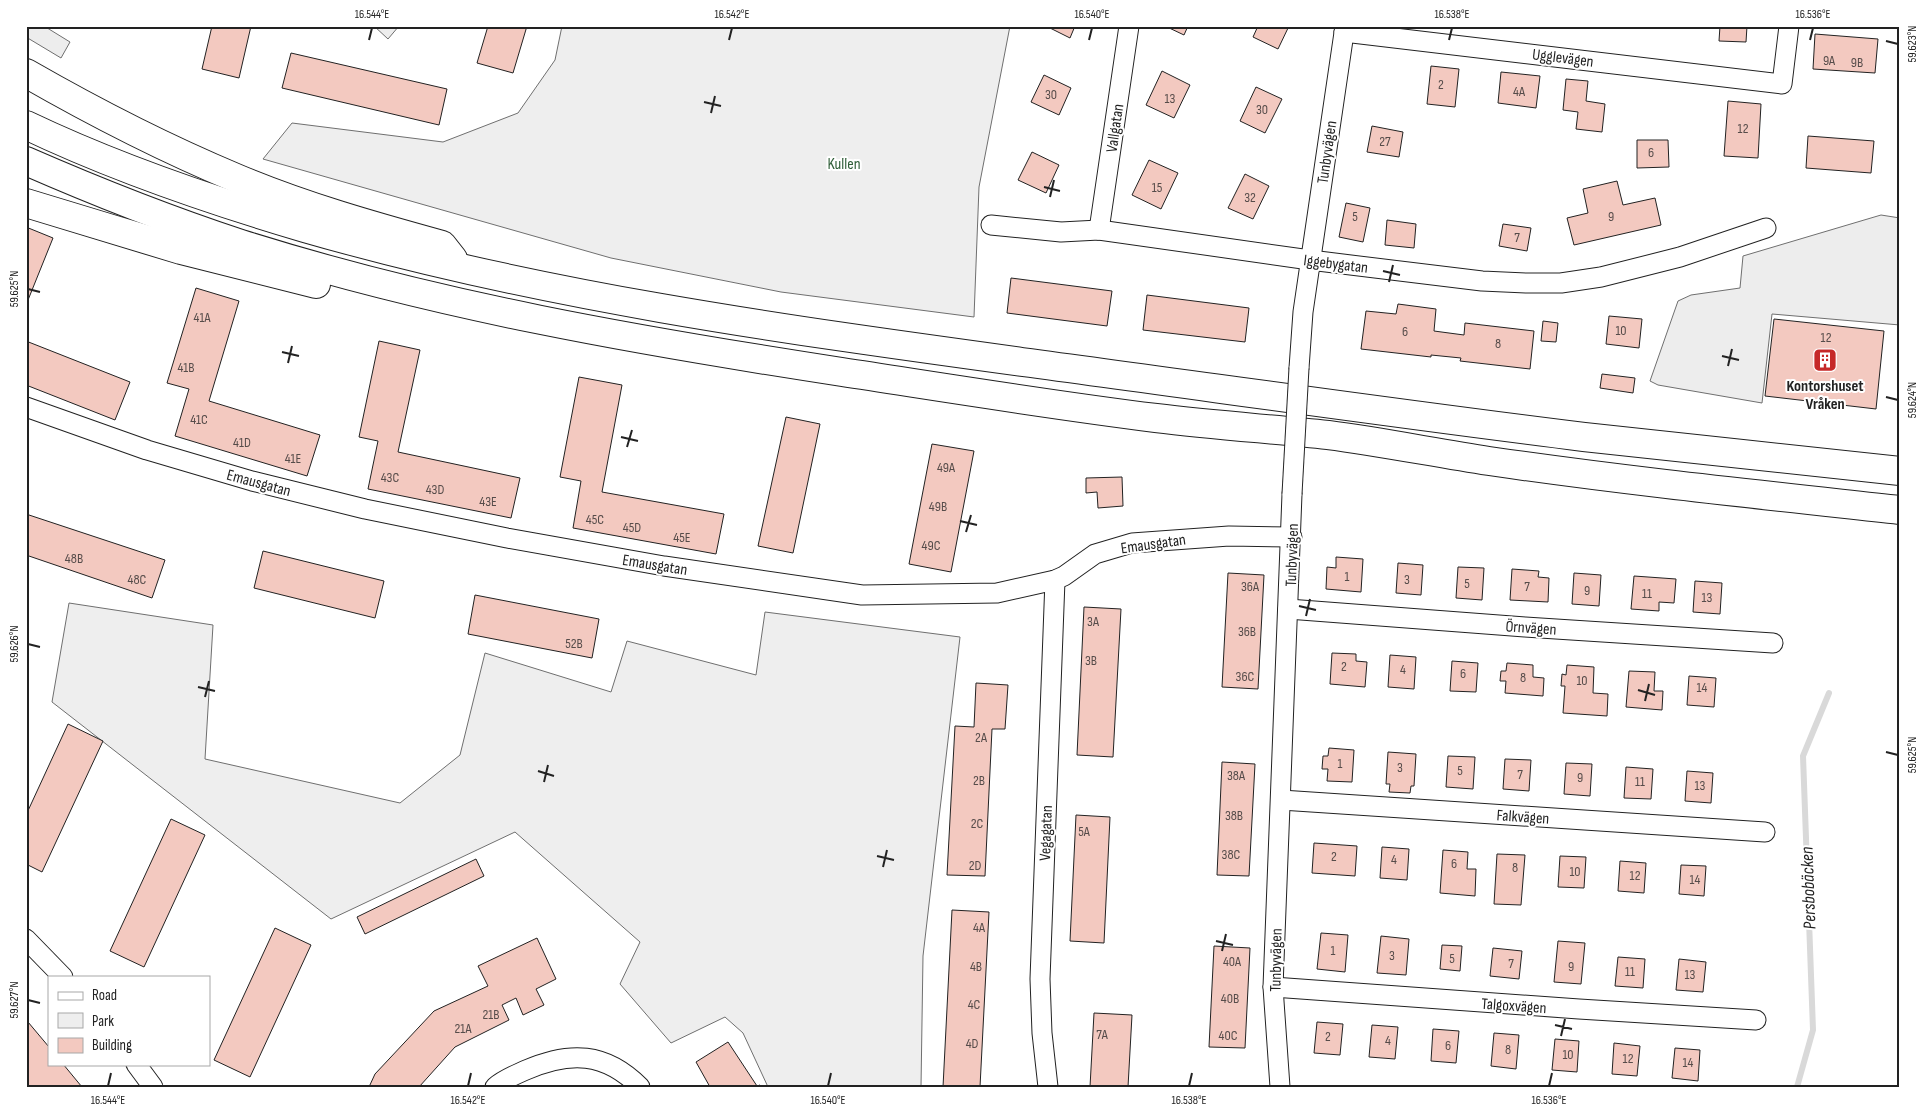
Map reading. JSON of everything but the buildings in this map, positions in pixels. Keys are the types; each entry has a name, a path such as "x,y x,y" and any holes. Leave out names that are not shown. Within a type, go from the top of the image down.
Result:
{"highway":[{"path":"26,73 93,110 183,155 238,179 319,208 442,245 460,268"},
{"path":"26,125 111,163 244,210 365,245 550,288 675,311 869,342 1584,436 1900,470"},
{"path":"26,160 90,189 241,244 362,278 548,322 724,354 1156,418 1332,436 1493,461 1897,511"},
{"path":"26,203 181,250 340,291 362,278"}],"street":[{"name":"Vallgatan","path":"1099,230 1129,26"},
{"name":"Ugglevägen","path":"1344,29 1782,84 1790,26"},
{"name":"Tunbyvägen","path":"1280,1087 1273,987 1292,538 1292,494 1303,312 1344,29"},
{"name":"Iggebygatan","path":"991,225 1061,232 1099,230 1310,260 1482,281 1561,283 1601,277 1680,257 1766,228"},
{"name":"Emausgatan","path":"26,407 147,450 252,480 365,509 507,538 664,566 862,595 997,593 1055,580 1064,576 1095,554 1132,542 1229,536 1292,538"},
{"name":"Vegagatan","path":"1048,1087 1042,1033 1040,979 1055,580"},
{"name":"Örnvägen","path":"1288,609 1773,643"},
{"name":"Falkvägen","path":"1281,800 1765,832"},
{"path":"26,939 62,976"},
{"name":"Talgoxvägen","path":"1273,987 1569,1009 1756,1020"},
{"path":"495,1087 500,1082 528,1070 551,1061 569,1057 587,1058 610,1064 629,1076 640,1087"},
{"path":"137,1066 153,1087"}],"green space":[{"name":"Kullen","path":"562,26 1010,26 979,187 974,317 781,292 611,258 263,159 292,123 443,142 518,113 555,60"},
{"path":"69,603 213,625 205,759 400,803 460,755 485,653 611,692 627,641 756,675 765,612 960,637 923,956 921,1087 768,1087 743,1033 725,1017 671,1043 620,984 640,942 515,832 331,919 52,702"}],"shaded area":[{"path":"26,26 44,26 70,42 61,58 26,37"},
{"path":"374,26 399,26 388,39"},
{"path":"1881,215 1900,218 1900,325 1772,314 1762,403 1658,385 1650,381 1678,301 1691,295 1740,288 1743,256"}],"waterway":[{"name":"Persbobäcken","path":"1797,1087 1813,1030 1803,756 1829,693"}],"place":[{"name":"Kontorshuset Vråken","path":"1825,360"}]}
